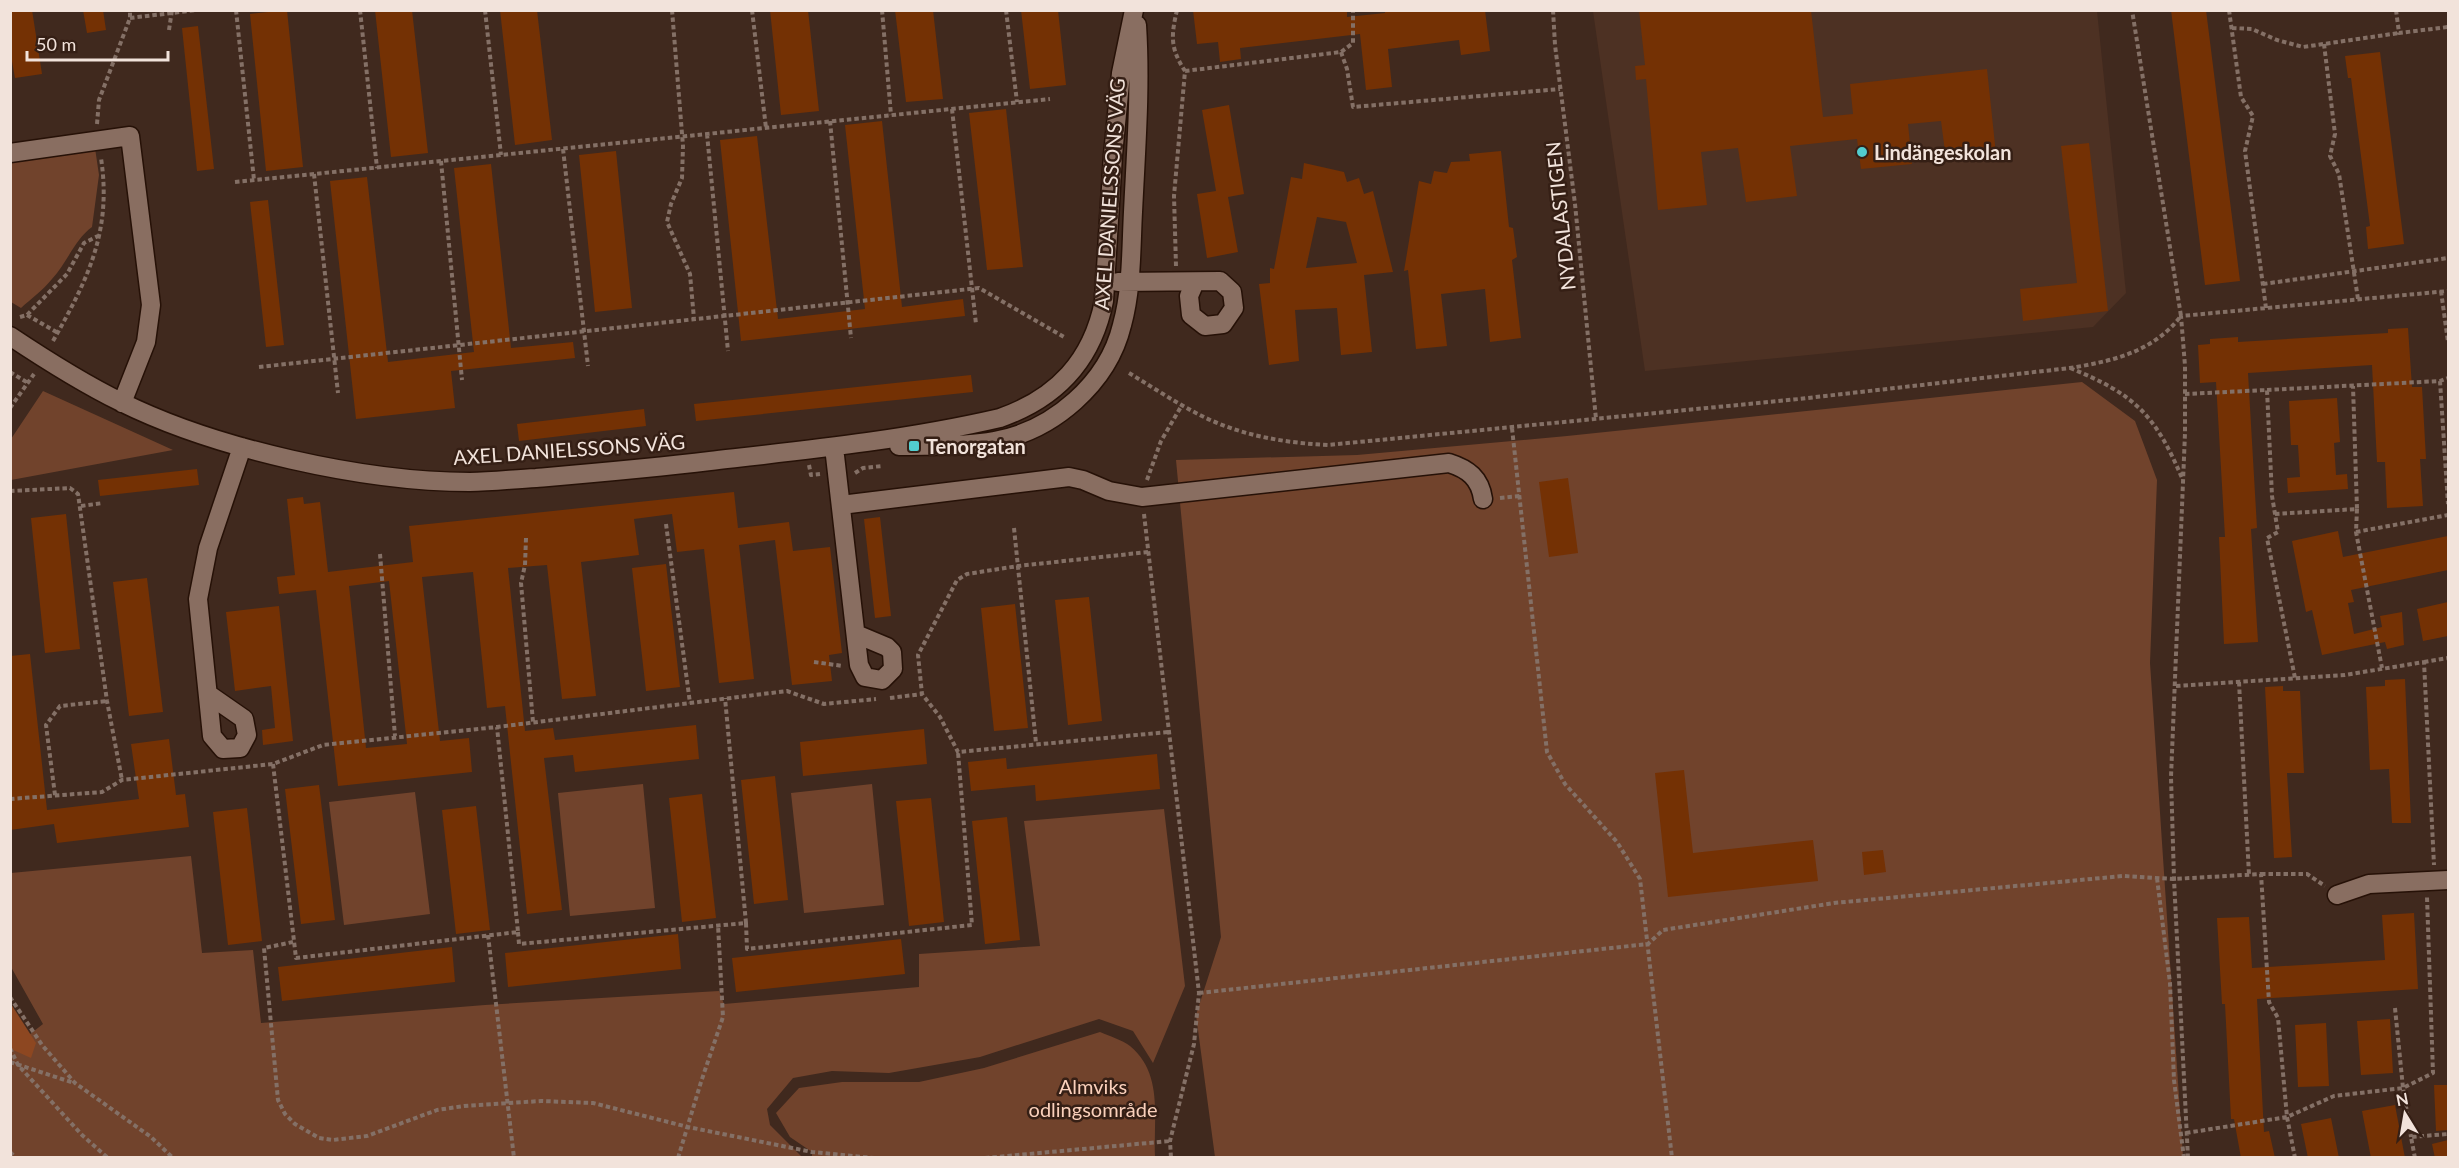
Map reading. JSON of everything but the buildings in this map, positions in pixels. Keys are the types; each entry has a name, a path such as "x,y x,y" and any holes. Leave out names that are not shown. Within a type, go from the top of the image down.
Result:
{"street":[{"name":"AXEL DANIELSSONS VÄG","path":"834,447 976,444 1009,438 1031,430 1071,404 1090,387 1114,349 1122,326 1129,282 1140,76 1135,10"},
{"name":"AXEL DANIELSSONS VÄG","path":"10,336 58,368 122,403 242,447 341,470 470,482 674,465 834,447 973,425 1025,409 1064,381 1077,365 1099,324 1105,282 1121,73 1135,10"},
{"path":"10,153 130,136 151,305 146,342 122,403"},
{"path":"1105,282 1186,282"},
{"path":"208,694 198,599 208,548 242,447"},
{"path":"834,447 848,504 856,634 859,665 865,677 882,680 893,669 892,652 887,647 856,634"},
{"path":"848,504 1069,477 1109,491 1142,497 1449,463 1459,466 1478,480 1483,499"},
{"path":"2337,895 2369,884 2437,880"}],"path":[{"path":"53,341 81,289 100,234 105,195 97,120 99,100 130,18 130,10"},
{"path":"130,18 197,10"},
{"path":"236,10 254,180"},
{"path":"360,10 377,168"},
{"path":"485,10 501,155"},
{"path":"672,10 682,136 682,178 671,204 667,222 690,274 694,320"},
{"path":"752,10 766,128"},
{"path":"882,10 891,115"},
{"path":"1006,10 1017,102"},
{"path":"1177,10 1172,33 1174,55 1185,71 1174,196 1186,282"},
{"path":"1185,71 1341,52 1353,43 1353,10"},
{"name":"NYDALASTIGEN","path":"1552,10 1575,204 1596,419"},
{"path":"2132,10 2181,316 2185,394 2171,777 2188,1158"},
{"path":"2229,10 2241,97 2253,116 2245,151 2266,308"},
{"path":"2396,10 2399,33"},
{"path":"169,30 172,12"},
{"path":"2232,28 2252,28 2277,40 2302,47 2448,27"},
{"path":"2324,44 2335,134 2330,156 2339,174 2358,299"},
{"path":"1341,52 1347,69 1353,107 1560,89"},
{"path":"235,182 1050,99"},
{"path":"952,109 976,324"},
{"path":"830,122 851,338"},
{"path":"707,134 728,351"},
{"path":"563,148 588,366"},
{"path":"441,161 462,380"},
{"path":"314,174 338,393"},
{"path":"21,317 27,315 68,274 84,243 100,234"},
{"path":"2263,284 2448,258"},
{"path":"260,368 979,288 1064,337"},
{"path":"2441,291 2448,342"},
{"path":"1129,373 1182,405 1229,428 1254,435 1328,446 2070,368 2103,363 2133,353 2170,330 2181,316 2448,291"},
{"path":"27,315 58,333"},
{"path":"2070,368 2118,389 2134,403 2153,422 2182,478"},
{"path":"10,372 28,383"},
{"path":"10,408 34,374"},
{"path":"2185,394 2440,381 2448,378"},
{"path":"2440,381 2448,504"},
{"path":"2353,386 2356,532 2382,668"},
{"path":"2267,390 2272,496 2278,532 2267,538 2295,678"},
{"path":"1171,1158 1170,1141 1194,1044 1199,993 1142,497 1161,441 1182,405"},
{"path":"1512,428 1547,752 1565,784 1617,842 1640,879 1672,1158"},
{"path":"848,504 854,473 863,468 882,466"},
{"path":"10,491 70,488 78,494 107,700 122,780"},
{"path":"81,506 103,503"},
{"path":"2275,514 2357,509"},
{"path":"2356,532 2448,515"},
{"path":"666,524 690,703"},
{"path":"1014,528 1036,743"},
{"path":"526,538 525,565 521,583 533,722"},
{"path":"725,698 747,949 972,925 958,752 940,717 922,694 918,655 957,580 967,574 1148,552"},
{"path":"380,554 395,736"},
{"path":"2176,686 2345,675 2448,658"},
{"path":"814,662 835,667 859,665"},
{"path":"2186,1133 2287,1117 2334,1096 2403,1088 2433,1073 2437,880 2424,662"},
{"path":"2239,682 2249,875"},
{"path":"10,799 102,792 122,780 273,764 323,745 395,736 497,727 788,691 824,704 878,699"},
{"path":"889,698 922,694"},
{"path":"55,795 46,725 60,706 107,700"},
{"path":"497,727 519,944 746,923"},
{"path":"958,752 1168,732"},
{"path":"273,764 296,958 518,932"},
{"path":"2261,874 2269,1002 2278,1018 2287,1117 2295,1158"},
{"path":"1199,993 1648,944 1663,930 1834,903 2123,876 2174,879 2307,874 2337,895"},
{"path":"2157,878 2170,983 2174,1080 2184,1158"},
{"path":"678,1158 723,1017 718,925"},
{"path":"488,935 514,1158"},
{"path":"293,942 264,948 278,1100 285,1114 295,1124 319,1138 351,1140 437,1110 541,1101 593,1103 688,1127 812,1152 874,1158"},
{"path":"10,997 42,1045 75,1083 151,1137 173,1158"},
{"path":"2395,1008 2403,1088 2415,1158"},
{"path":"10,1048 18,1065 82,1135 108,1158"},
{"path":"10,1062 75,1083"},
{"path":"2410,1137 2448,1134"},
{"path":"985,1158 1170,1141"},
{"path":"10,1152 16,1158"}],"shaded area":[{"name":"Lindängeskolan","path":"1593,11 2097,11 2126,293 2093,327 1645,371"},
{"path":"11,1004 36,1043 31,1058 11,1049"}],"green space":[{"path":"95,148 99,175 92,227 81,238 57,273 21,308 11,302 10,162"},
{"path":"2082,382 2135,421 2157,480 2150,663 2183,1157 1215,1157 1196,1015 1221,937 1176,460 1357,455 1567,436"},
{"path":"43,391 173,450 11,480 11,439"},
{"path":"643,784 655,908 570,916 558,793"},
{"path":"872,784 884,905 804,913 791,793"},
{"path":"415,792 430,914 344,925 329,802"},
{"path":"1164,809 1185,986 1153,1063 1133,1031 1099,1019 980,1057 889,1073 832,1071 793,1078 767,1109 770,1125 802,1157 11,1158 11,1049 43,1024 11,967 11,873 191,856 202,953 253,950 261,1023 485,1005 719,991 724,1004 919,987 919,954 1040,946 1024,821"},
{"name":"Almviks odlingsområde","path":"1100,1032 1130,1046 1141,1057 1148,1070 1154,1098 1155,1157 812,1157 812,1152 790,1137 776,1113 799,1088 842,1082 919,1082 984,1068"}],"place":[{"name":"Lindängeskolan","path":"1862,152"},
{"name":"Tenorgatan","path":"914,446"}]}
